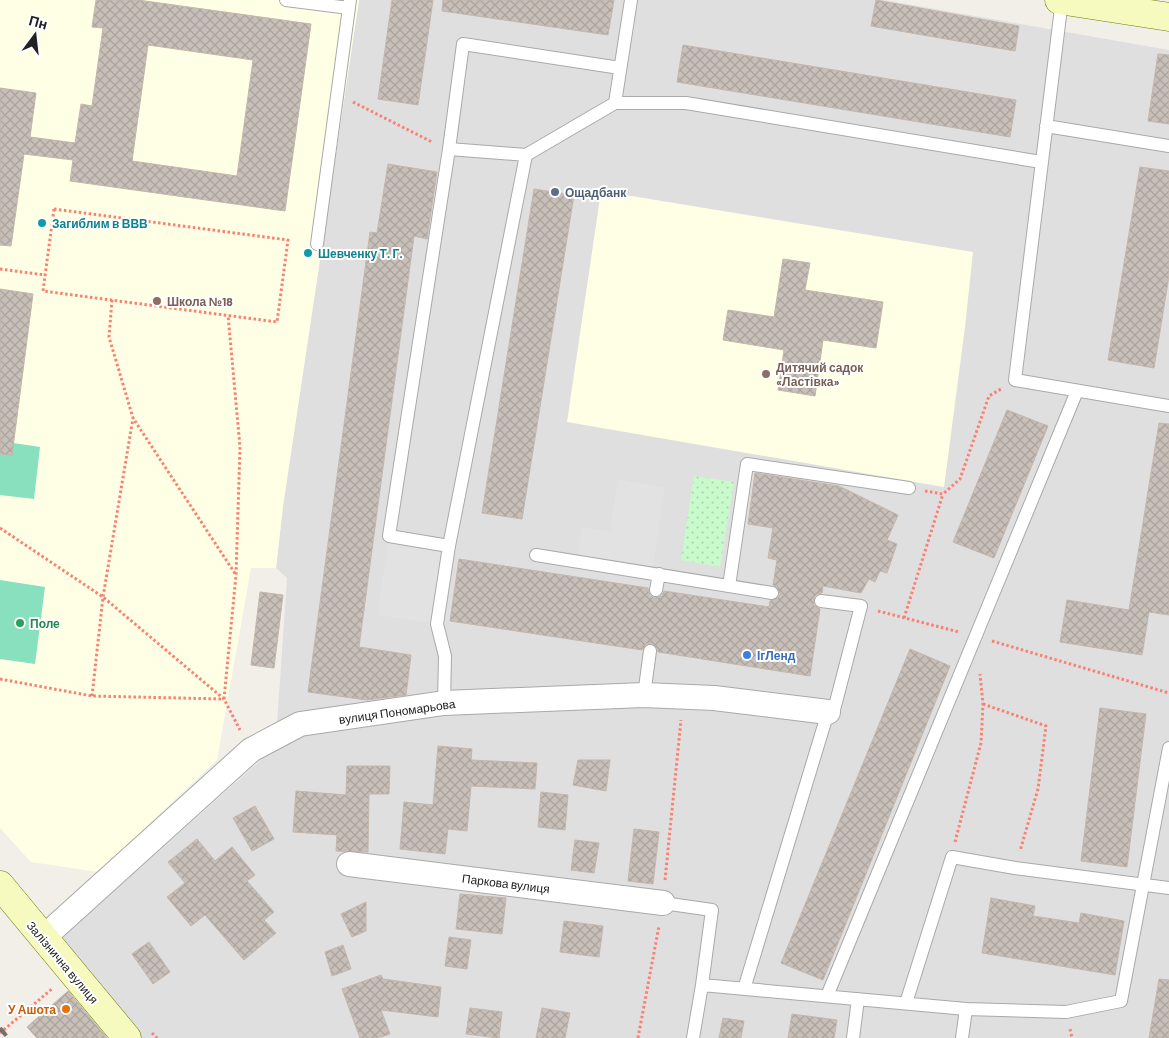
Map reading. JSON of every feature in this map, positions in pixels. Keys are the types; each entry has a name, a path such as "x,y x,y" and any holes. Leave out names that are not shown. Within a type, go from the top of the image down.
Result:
{"street":[{"path":"1061,0 1169,17"},
{"name":"вулиця Пономарьова","path":"43,938 251,750 300,724 444,703 644,695 714,698 828,712"},
{"name":"Паркова вулиця","path":"349,864 663,903"},
{"name":"Залізнична вулиця","path":"0,885 127,1038"}],"lane":[{"path":"286,0 350,4 317,244"},
{"path":"615,103 632,0"},
{"path":"1061,0 1015,380 1169,406"},
{"path":"449,546 389,536 449,150 463,44 620,68"},
{"path":"449,150 526,156 615,103 686,103 1041,162"},
{"path":"1046,126 1169,146"},
{"path":"444,703 445,656 437,624 449,546 526,156"},
{"path":"828,996 1077,391"},
{"path":"729,586 747,464 909,488"},
{"path":"536,555 772,592"},
{"path":"656,590 659,574"},
{"path":"744,989 828,712 834,709 835,706 860,606 821,601"},
{"path":"644,695 650,651"},
{"path":"702,986 966,1009 1066,1012 1121,1001 1169,748"},
{"path":"906,1003 952,857 1015,868 1169,888"},
{"path":"663,903 712,910 702,986 692,1038"},
{"path":"853,1038 858,999"},
{"path":"962,1038 966,1009"}],"path":[{"path":"338,94 449,150"},
{"path":"54,209 288,240 277,322 112,300 43,291 54,209"},
{"path":"0,269 45,275"},
{"path":"112,300 110,337 133,418 236,575"},
{"path":"224,699 236,575 240,447 228,315"},
{"path":"904,618 943,494 960,479 989,396 1015,380"},
{"path":"92,696 103,598 133,418"},
{"path":"909,488 943,494"},
{"path":"0,528 103,598 224,699 251,750"},
{"path":"860,606 1169,693"},
{"path":"952,857 981,743 983,704 975,637"},
{"path":"0,679 92,696 224,699"},
{"path":"638,1038 663,903 684,697"},
{"path":"983,704 1046,726 1038,788 1015,868"},
{"path":"0,1032 72,972"}],"shaded area":[{"name":"Школа №18","path":"0,0 359,0 283,506 276,568 251,568 217,760 98,872 31,862 0,828"},
{"path":"359,0 884,0 1169,50 1169,1038 140,1038 57,942 262,759 277,724 287,578 276,568 283,506"},
{"name":"Дитячий садок «Ластівка»","path":"601,191 973,252 944,487 567,422"},
{"path":"618,479 665,488 652,572 577,561 582,527 610,531"},
{"path":"389,536 449,546 437,624 377,615"}],"green space":[{"path":"0,441 40,447 34,499 0,495"},
{"path":"694,476 734,482 720,567 681,560"},
{"name":"Поле","path":"0,580 45,587 35,664 0,659"}],"building":[{"path":"96,0 138,0 311,24 285,211 70,181 73,160 24,154 11,246 0,245 0,88 36,93 30,137 75,143 81,104 92,106 103,28 92,27","holes":["148,45 253,60 237,176 132,161"]},
{"path":"392,0 433,0 418,105 378,99"},
{"path":"443,0 614,0 608,35 442,11"},
{"path":"876,0 1019,26 1015,51 871,26"},
{"path":"683,45 1016,100 1010,137 677,82"},
{"path":"1158,54 1169,55 1169,124 1148,121"},
{"path":"388,164 437,172 427,239 414,236 359,647 411,655 406,695 367,700 308,692 370,232 377,233"},
{"path":"1140,167 1169,171 1169,276 1154,368 1108,360"},
{"path":"534,189 574,195 522,519 482,513"},
{"path":"783,259 810,263 805,290 883,302 876,348 823,340 815,396 778,390 784,350 723,340 728,310 774,317"},
{"path":"0,289 33,294 12,455 0,454"},
{"path":"1007,410 1048,426 994,558 953,542"},
{"path":"1159,423 1169,424 1169,615 1149,612 1142,655 1060,642 1067,600 1129,610"},
{"path":"755,473 839,486 898,515 887,540 897,544 887,573 880,571 875,582 869,579 861,593 823,586 822,593 814,597 814,605 820,609 810,676 658,652 652,643 646,644 642,650 450,621 459,559 648,588 650,596 655,598 662,596 664,591 769,607 770,601 778,598 780,594 777,587 773,585 777,560 768,558 773,528 748,524"},
{"path":"260,592 283,595 274,668 251,665"},
{"path":"910,649 950,666 823,980 781,963"},
{"path":"1100,708 1146,714 1127,867 1081,861"},
{"path":"438,746 472,749 471,760 537,763 535,789 471,786 467,831 448,829 445,854 400,849 404,802 433,805"},
{"path":"578,760 610,760 606,791 573,785"},
{"path":"347,766 390,766 389,794 369,794 368,852 336,851 337,835 293,832 296,791 346,795"},
{"path":"541,792 568,795 565,830 538,827"},
{"path":"255,806 274,839 252,851 233,818"},
{"path":"634,829 659,832 653,884 628,881"},
{"path":"197,839 215,861 232,847 255,875 247,881 274,912 264,920 276,933 244,960 205,915 191,926 167,897 185,883 168,862"},
{"path":"575,840 599,843 594,873 571,870"},
{"path":"460,894 506,898 502,934 456,929"},
{"path":"991,898 1035,906 1033,916 1079,923 1081,913 1124,921 1115,975 982,953"},
{"path":"366,902 366,931 352,937 341,914"},
{"path":"564,921 603,926 599,957 560,952"},
{"path":"449,937 471,940 467,969 445,966"},
{"path":"149,942 170,972 153,984 132,954"},
{"path":"343,945 351,969 332,976 325,952"},
{"path":"381,975 383,979 441,987 438,1017 381,1010 390,1034 378,1038 360,1038 342,989"},
{"path":"1159,979 1169,980 1169,1038 1149,1038"},
{"name":"У Ашота","path":"68,991 107,1038 37,1038 27,1027"},
{"path":"470,1008 502,1012 499,1038 466,1034"},
{"path":"542,1008 570,1013 565,1038 536,1038"},
{"path":"792,1014 837,1020 834,1038 788,1038"},
{"path":"723,1018 744,1021 741,1038 719,1038"}],"railway":[{"path":"0,1028 8,1038"}],"place":[{"name":"Ощадбанк","path":"555,192"},
{"name":"Загиблим в ВВВ","path":"42,223"},
{"name":"Шевченку Т. Г.","path":"308,253"},
{"name":"Школа №18","path":"157,301"},
{"name":"Дитячий садок «Ластівка»","path":"766,374"},
{"name":"Поле","path":"20,623"},
{"name":"ІгЛенд","path":"747,655"},
{"name":"У Ашота","path":"66,1009"}]}
